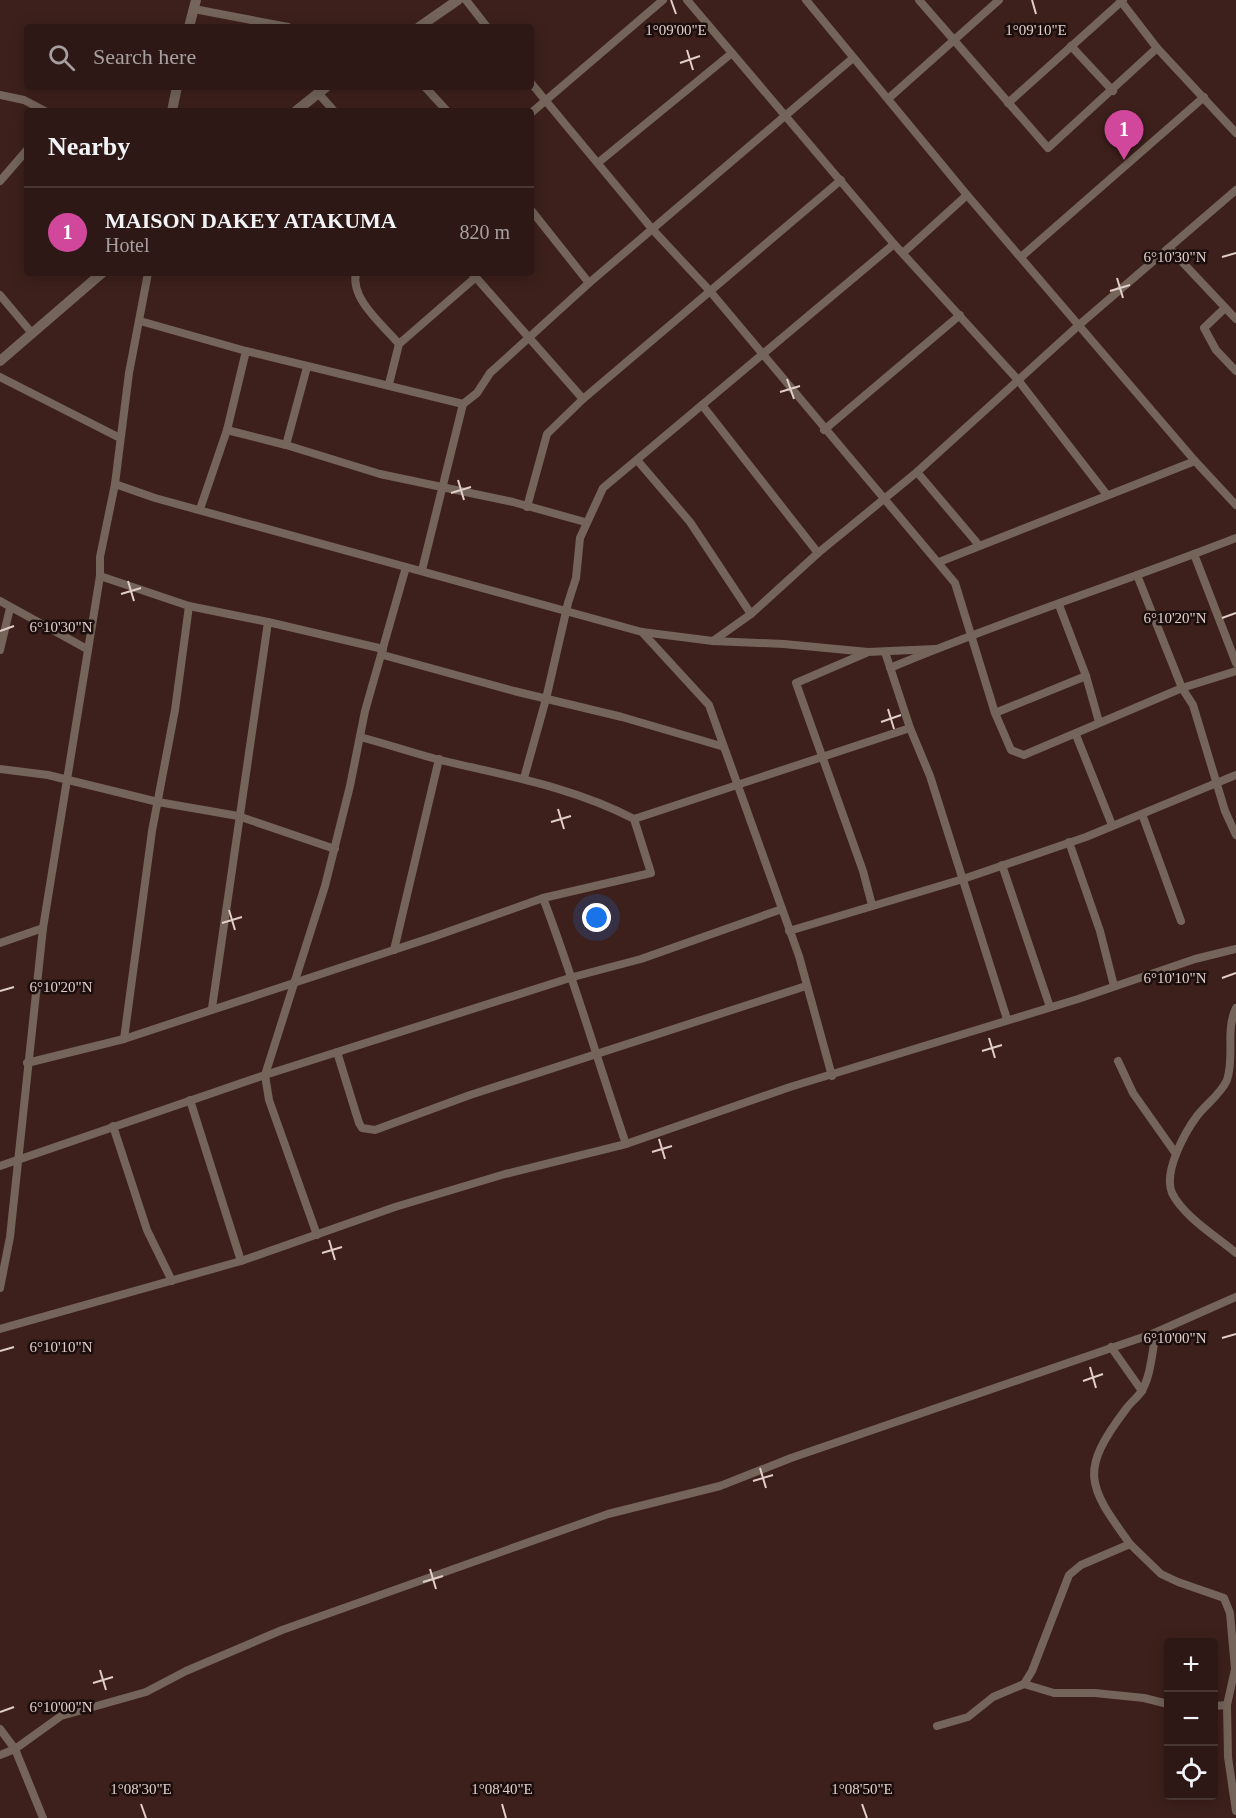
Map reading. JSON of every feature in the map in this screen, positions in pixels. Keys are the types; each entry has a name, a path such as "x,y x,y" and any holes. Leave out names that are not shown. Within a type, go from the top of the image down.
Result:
{"street":[{"path":"422,24 458,0"},
{"path":"466,0 485,24"},
{"path":"534,110 663,0"},
{"path":"687,0 894,244 904,252 1018,380 1107,495"},
{"path":"806,0 967,195 1195,461 1236,505"},
{"path":"919,0 1048,148 1157,48"},
{"path":"889,98 999,0"},
{"path":"1008,103 1121,0 1157,48 1236,133"},
{"path":"190,24 195,4 276,24"},
{"path":"1071,46 1113,90"},
{"path":"599,162 732,53"},
{"path":"422,570 444,489 463,404 477,393 490,373 589,282 853,58"},
{"path":"534,87 599,162 653,230 708,291 955,582 995,713 1007,745 1017,754 1024,755 1076,735 1099,722 1182,688 1236,671"},
{"path":"173,108 176,90"},
{"path":"300,108 322,90 332,108"},
{"path":"428,90 444,108"},
{"path":"0,95 31,102 40,108"},
{"path":"1022,257 1204,97"},
{"path":"0,182 11,172 24,154"},
{"path":"0,170 11,172"},
{"path":"527,507 547,434 583,399 708,291 841,180"},
{"path":"713,641 751,614 818,553 886,499 1079,325 1236,190"},
{"path":"904,252 967,195"},
{"path":"534,214 589,282"},
{"path":"524,778 576,578 580,538 585,522 603,488 761,353 894,244"},
{"path":"1169,248 1236,319"},
{"path":"0,361 98,276"},
{"path":"0,1288 10,1238 43,928 100,576 100,557 115,484 120,438 148,276"},
{"path":"355,276 354,282 358,296 399,344"},
{"path":"389,384 399,344 473,276"},
{"path":"475,276 583,399"},
{"path":"0,295 31,332"},
{"path":"1225,308 1204,328 1216,350 1236,370"},
{"path":"824,430 960,315"},
{"path":"140,321 307,367 389,384 463,404"},
{"path":"200,509 227,430 246,351"},
{"path":"286,445 307,367"},
{"path":"0,376 120,438"},
{"path":"702,405 818,553"},
{"path":"227,430 286,445 332,461 444,489 513,502 585,522"},
{"path":"637,460 690,522 751,614"},
{"path":"939,562 978,544 1195,461"},
{"path":"917,472 978,544"},
{"path":"115,484 155,498 642,632 713,641 784,644 868,652 935,649"},
{"path":"890,669 970,635 1059,605 1236,538"},
{"path":"1194,554 1236,663"},
{"path":"317,1235 269,1100 265,1075 335,849 365,711 406,567"},
{"path":"1137,575 1182,688 1193,705 1216,782 1236,835"},
{"path":"100,576 189,606 268,622 383,652 721,746"},
{"path":"0,602 87,649"},
{"path":"1059,605 1086,676 1099,722"},
{"path":"124,1039 189,606"},
{"path":"0,650 10,608"},
{"path":"212,1008 238,816 268,622"},
{"path":"642,632 709,705 721,746 782,909 832,1076"},
{"path":"868,652 796,683 872,905"},
{"path":"885,652 910,728 930,776 1007,1019"},
{"path":"995,713 1086,676"},
{"path":"360,737 439,759 524,778 603,803 634,819 736,787 822,755 910,728"},
{"path":"1076,735 1112,825"},
{"path":"394,950 439,759"},
{"path":"0,769 68,780 158,802 238,816 335,849"},
{"path":"789,931 963,879 1069,842 1236,775"},
{"path":"1142,814 1180,921"},
{"path":"27,1063 124,1039 543,898 651,873 634,819"},
{"path":"1069,842 1100,931 1114,986"},
{"path":"1002,865 1050,1007"},
{"path":"543,898 573,977 594,1053 626,1144"},
{"path":"0,1166 265,1075 573,977 641,959 782,909"},
{"path":"0,943 43,928"},
{"path":"0,1329 241,1261 505,1174 626,1144 1007,1019 1236,949"},
{"path":"337,1052 359,1123 362,1128 375,1130 594,1053 806,986"},
{"path":"1236,1008 1231,1018 1227,1079 1188,1129 1176,1154 1172,1192 1188,1213 1236,1253"},
{"path":"1118,1061 1133,1093 1176,1154"},
{"path":"190,1100 241,1261"},
{"path":"113,1126 147,1230 172,1281"},
{"path":"0,1755 15,1749 61,1716 146,1692 186,1671 282,1630 608,1514 720,1486 791,1458 1156,1333 1236,1297"},
{"path":"1156,1333 1142,1391 1104,1441 1093,1464 1095,1490 1107,1512 1130,1544 1161,1574 1224,1598 1236,1622"},
{"path":"1112,1347 1142,1391"},
{"path":"937,1726 968,1717 993,1697 1024,1684 1032,1671 1069,1575 1082,1566 1130,1544"},
{"path":"1230,1613 1235,1643 1235,1669 1227,1705 1228,1757 1236,1812"},
{"path":"1024,1684 1054,1693 1095,1693 1143,1698 1164,1703"},
{"path":"1218,1706 1227,1705"},
{"path":"0,1729 15,1749 43,1818"}],"place":[{"name":"MAISON DAKEY ATAKUMA","path":"1124,160"}]}
